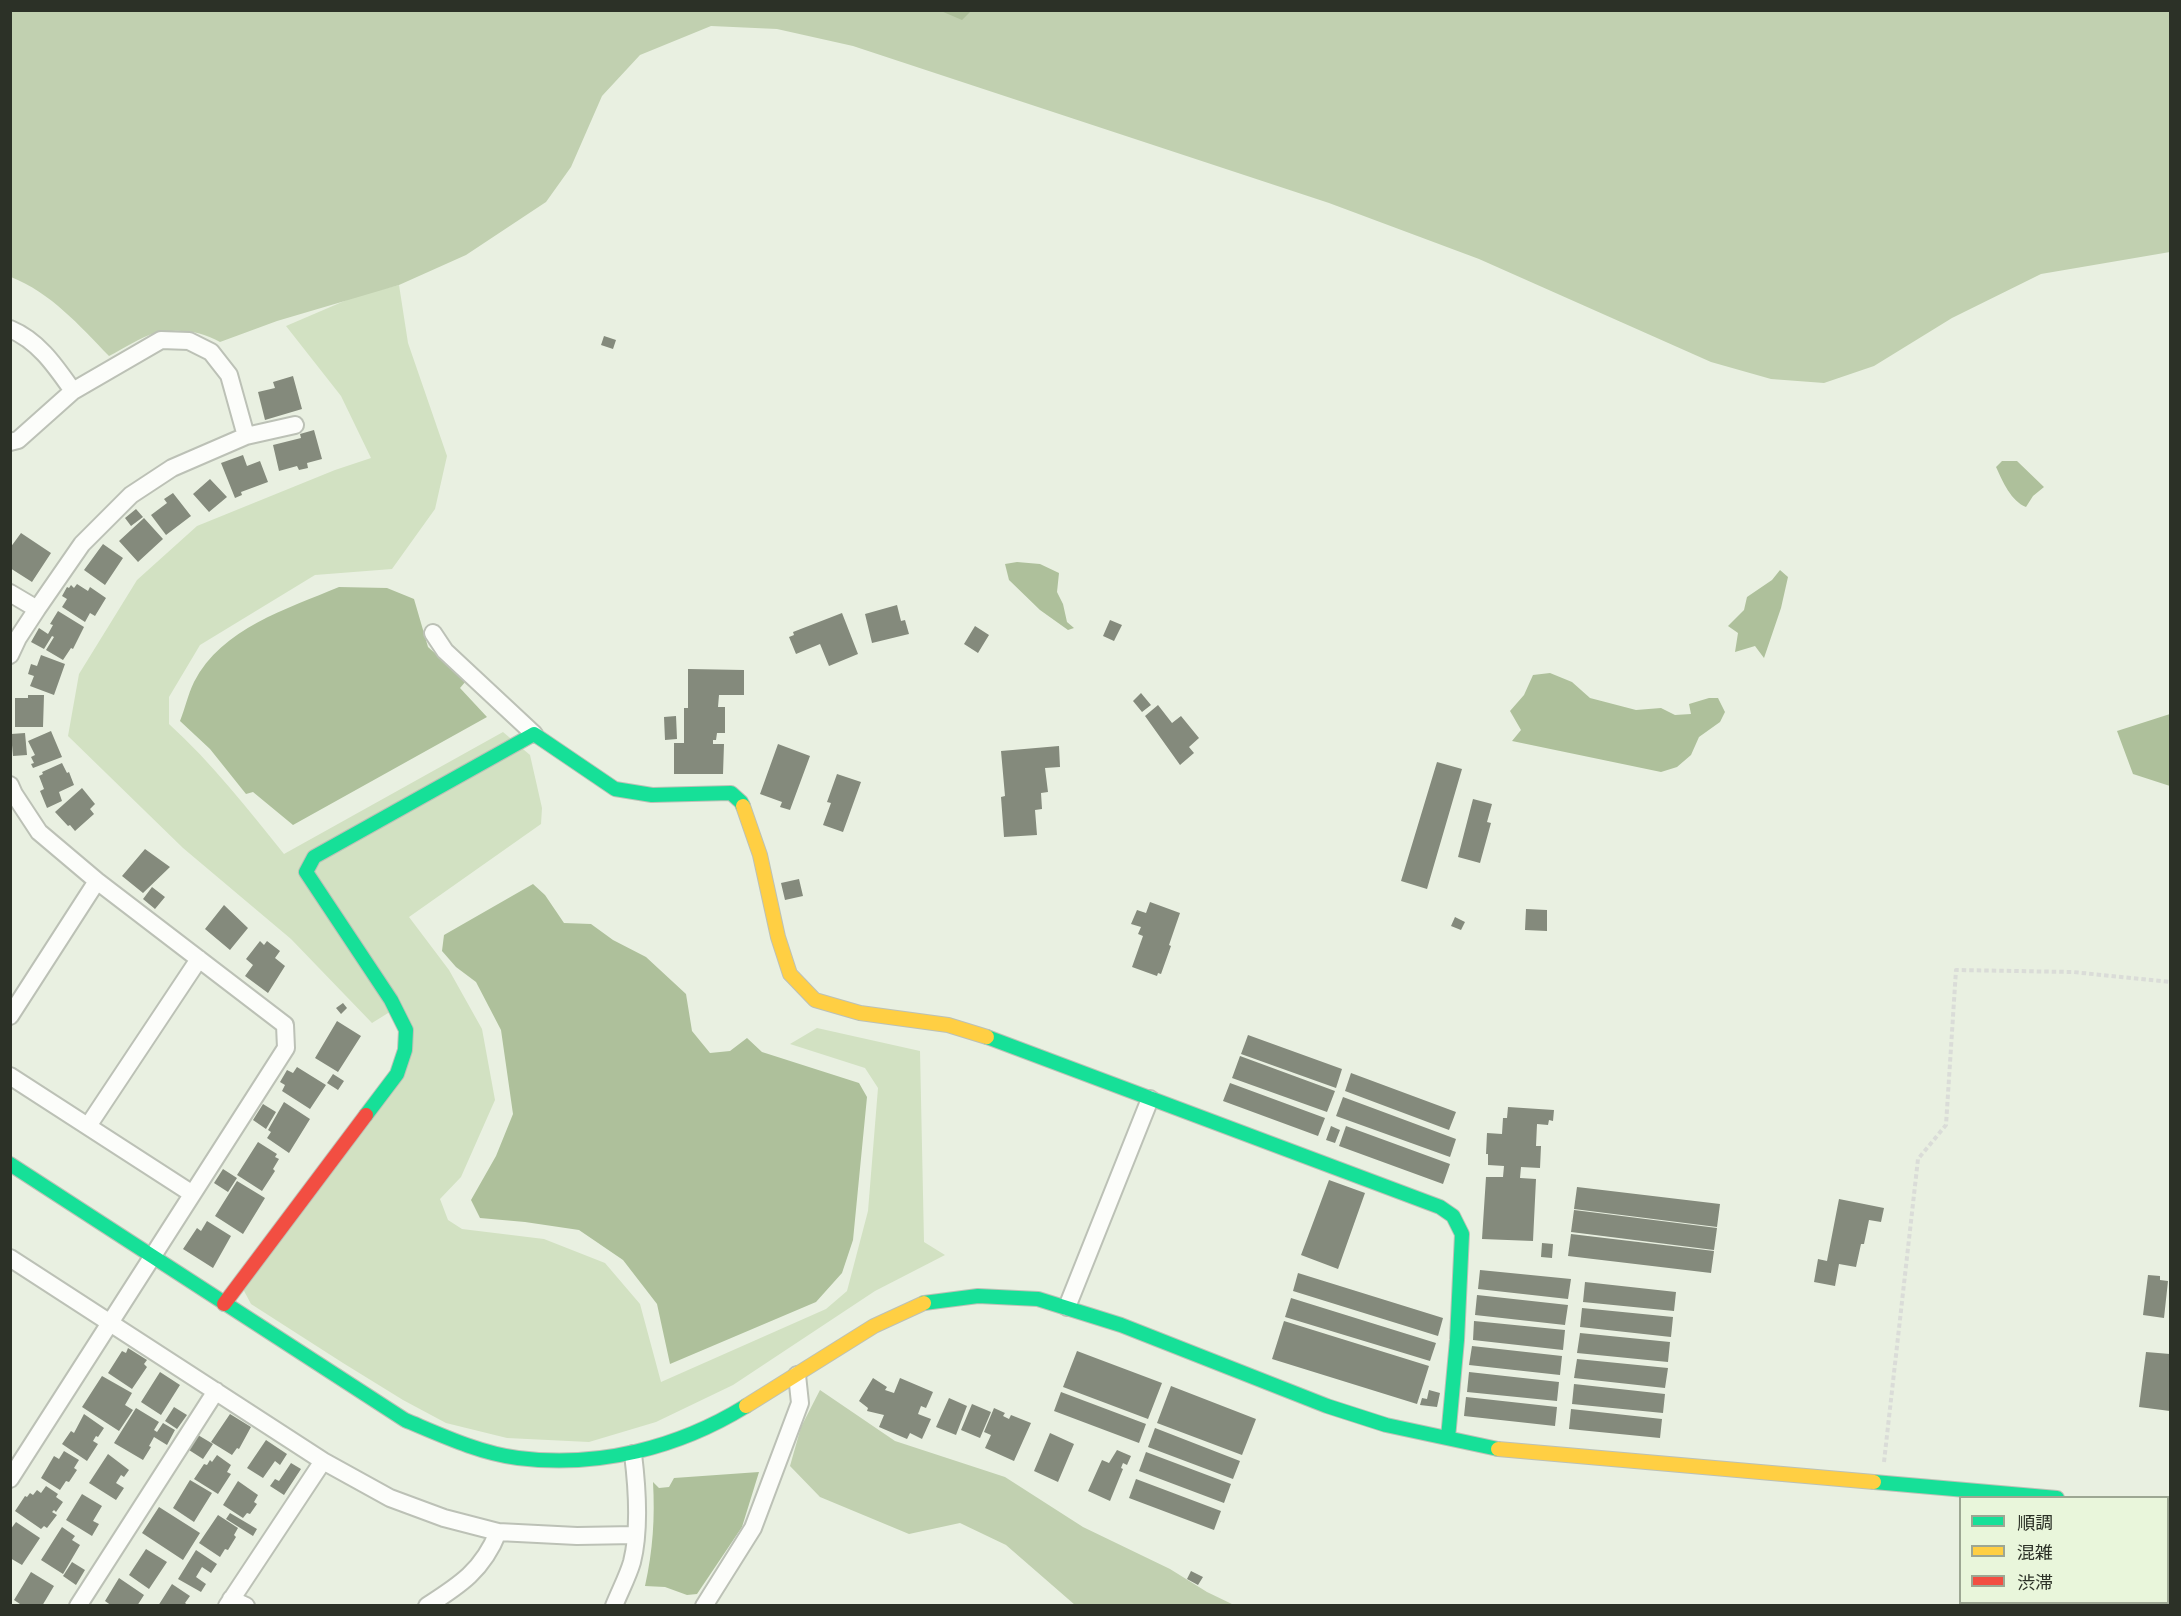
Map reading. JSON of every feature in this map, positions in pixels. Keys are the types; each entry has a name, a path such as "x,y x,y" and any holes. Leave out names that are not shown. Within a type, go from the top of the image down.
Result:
{"street":[{"path":"10,329 20,333 50,358 73,391"},
{"path":"10,442 18,440 73,391 161,340 189,341 211,351 229,375 246,436"},
{"path":"10,655 18,638 82,544 131,495 172,468 246,436 295,425"},
{"path":"10,593 37,609"},
{"path":"433,633 445,651 534,734 615,789 652,795 731,793 741,802 760,855 778,937 790,974 815,1000 860,1013 948,1025 1001,1041 1440,1207 1454,1216 1462,1234 1457,1340 1448,1438"},
{"path":"224,1304 397,1074 405,1050 406,1030 391,1000 306,872 314,856 534,734"},
{"path":"10,1479 112,1322 191,1193 286,1048 285,1025 97,881 39,832 12,792"},
{"path":"10,1016 97,881"},
{"path":"88,1126 199,959"},
{"path":"10,1076 191,1193"},
{"path":"1067,1307 1150,1099"},
{"path":"10,1164 405,1420 459,1443 517,1458 576,1461 633,1454 679,1440 735,1413 874,1326 924,1303 978,1296 1038,1299 1067,1307 1121,1325 1327,1406 1386,1425 1491,1448 2045,1496"},
{"path":"10,1258 112,1322 323,1461 390,1498 444,1518 498,1532 577,1536 635,1535"},
{"path":"704,1605 753,1528 800,1403 798,1375"},
{"path":"78,1605 216,1391"},
{"path":"614,1605 632,1561 636,1482 633,1454"},
{"path":"235,1603 323,1461"},
{"path":"427,1605 464,1582 490,1551 498,1532"}],"path":[{"path":"1881,1482 1918,1159 1946,1125 1956,970 2073,972 2170,982"}],"shaded area":[{"path":"10,11 2170,11 2170,252 2041,274 1952,318 1874,366 1824,383 1771,379 1711,362 1479,259 1329,203 853,46 777,29 711,26 640,55 602,96 571,167 546,202 466,255 399,285 277,321 220,342 197,333 181,331 156,333 109,356 52,301 11,277"},
{"path":"941,11 971,11 962,20"},
{"path":"399,285 408,343 447,456 435,509 392,569 315,575 200,645 169,697 169,724 215,770 284,854 503,732 530,755 542,808 541,824 409,917 449,970 482,1029 495,1100 461,1177 440,1199 448,1220 462,1229 544,1239 605,1263 640,1304 661,1382 826,1309 847,1291 868,1211 878,1088 865,1068 790,1044 817,1028 920,1051 924,1242 945,1255 875,1291 733,1385 656,1422 589,1442 507,1438 446,1423 403,1400 251,1304 243,1289 405,1072 401,1005 372,1023 291,939 183,848 68,736 79,674 137,580 197,526 335,470 371,458 341,396 286,326 356,296"},
{"path":"2002,461 2017,461 2044,487 2033,496 2026,507 2012,496 2005,485 1996,467"},
{"path":"1017,562 1040,564 1059,573 1057,592 1063,604 1067,622 1074,628 1068,630 1040,610 1009,580 1005,564"},
{"path":"1780,570 1788,577 1781,608 1764,658 1755,646 1735,652 1738,633 1728,626 1744,610 1747,597 1772,580"},
{"path":"339,587 387,588 414,599 428,647 466,681 460,688 487,717 293,825 253,792 246,794 210,749 180,721 194,682 206,663 221,647 238,634 278,612"},
{"path":"1550,673 1572,682 1590,698 1636,710 1661,708 1675,715 1691,714 1689,704 1709,698 1718,698 1725,712 1720,722 1699,737 1691,755 1677,767 1661,772 1512,741 1521,730 1510,711 1524,695 1533,675"},
{"path":"2170,714 2170,786 2133,774 2117,731"},
{"path":"533,884 545,895 564,923 591,924 613,940 646,957 686,994 692,1031 710,1053 730,1051 747,1038 762,1052 859,1083 867,1097 853,1240 842,1273 816,1302 670,1364 657,1304 623,1260 579,1230 480,1218 471,1200 496,1156 513,1114 501,1030 476,982 456,967 442,951 444,935"},
{"path":"820,1390 895,1441 1005,1477 1083,1527 1170,1569 1207,1592 1234,1605 1075,1605 1006,1545 960,1523 909,1534 820,1497 790,1466 801,1427"},
{"path":"759,1472 742,1527 697,1594 687,1595 665,1587 645,1586 653,1534 653,1482 659,1488 669,1487 674,1478"}],"building":[{"path":"604,336 616,340 613,349 601,345"},
{"path":"293,376 302,409 265,420 258,392 275,388 273,382"},
{"path":"314,430 322,459 307,463 308,468 299,470 297,466 279,471 273,445 301,438 300,434"},
{"path":"243,455 247,466 260,461 268,482 241,492 242,495 235,498 221,463"},
{"path":"210,479 227,497 209,512 193,494"},
{"path":"173,493 191,516 166,535 151,515 167,503 164,499"},
{"path":"136,509 143,517 131,526 125,518"},
{"path":"144,518 163,539 138,562 119,541"},
{"path":"21,533 51,553 32,582 10,568 10,548"},
{"path":"103,544 123,558 105,585 84,570"},
{"path":"77,584 88,591 90,587 106,598 95,616 90,613 85,622 62,607 67,599 62,596 67,587 71,585 74,588"},
{"path":"897,605 901,621 905,620 909,634 872,643 865,614"},
{"path":"58,611 84,627 73,649 71,648 63,660 46,650 54,637 52,636 44,649 31,642 39,628 48,634 53,625 50,624"},
{"path":"842,613 858,654 829,666 820,644 796,654 789,637 794,635 793,632"},
{"path":"1110,620 1122,625 1114,641 1103,636"},
{"path":"975,626 989,635 978,653 964,644"},
{"path":"41,655 65,664 54,695 30,686 34,676 28,674 31,664 37,666"},
{"path":"688,669 744,670 744,695 719,695 718,707 725,707 725,733 717,733 713,744 724,744 723,774 674,774 674,743 684,743 684,708 688,708"},
{"path":"1141,693 1151,705 1142,712 1133,701"},
{"path":"28,695 44,695 43,727 15,727 15,698 28,698"},
{"path":"1158,705 1172,723 1181,716 1199,738 1189,747 1194,753 1180,765 1145,716"},
{"path":"676,716 677,739 665,740 664,717"},
{"path":"51,731 62,757 33,768 31,764 34,763 31,757 35,755 28,741"},
{"path":"25,733 27,755 13,756 11,734"},
{"path":"778,744 810,756 790,810 780,807 782,802 760,794"},
{"path":"1059,746 1060,767 1045,768 1048,792 1041,793 1042,809 1035,810 1037,835 1004,837 1001,797 1005,796 1001,751"},
{"path":"1437,762 1462,769 1427,889 1401,881"},
{"path":"62,763 67,773 69,772 74,785 59,792 62,801 47,808 40,791 44,789 39,776 43,774 42,772"},
{"path":"837,774 861,782 843,832 823,825 831,803 827,802"},
{"path":"82,788 95,804 90,809 94,814 75,831 55,812"},
{"path":"1473,799 1492,804 1487,822 1491,823 1480,863 1458,857"},
{"path":"145,849 170,867 143,893 122,876"},
{"path":"799,879 803,896 785,900 781,883"},
{"path":"152,887 165,897 155,909 143,899"},
{"path":"1150,902 1180,913 1161,974 1158,973 1157,976 1132,967 1143,936 1138,934 1141,927 1131,924 1137,910 1146,913"},
{"path":"224,905 248,928 230,950 205,929"},
{"path":"1526,909 1547,910 1547,931 1525,930"},
{"path":"1455,917 1465,922 1461,930 1451,926"},
{"path":"260,941 264,945 267,941 280,951 275,958 285,966 268,993 245,976 253,965 246,959"},
{"path":"343,1003 347,1008 341,1014 336,1008"},
{"path":"337,1021 361,1036 338,1072 315,1058"},
{"path":"1248,1035 1342,1069 1336,1088 1241,1054"},
{"path":"1240,1056 1335,1091 1327,1112 1232,1078"},
{"path":"297,1067 326,1085 310,1109 282,1091 285,1085 280,1082 287,1070 293,1073"},
{"path":"1351,1073 1456,1112 1449,1130 1345,1091"},
{"path":"333,1074 344,1081 338,1090 327,1083"},
{"path":"1230,1083 1325,1118 1318,1136 1223,1101"},
{"path":"1343,1097 1456,1139 1450,1157 1336,1116"},
{"path":"284,1102 310,1119 289,1153 267,1138 271,1132 268,1130"},
{"path":"263,1104 276,1112 266,1129 253,1120"},
{"path":"1508,1107 1554,1110 1553,1121 1549,1120 1548,1125 1537,1124 1536,1146 1541,1146 1540,1168 1521,1167 1520,1178 1536,1179 1533,1241 1482,1239 1486,1177 1503,1177 1504,1166 1488,1165 1487,1133 1502,1134 1503,1118 1507,1118"},
{"path":"1331,1126 1340,1130 1335,1143 1326,1140"},
{"path":"1346,1126 1450,1164 1443,1184 1339,1146"},
{"path":"258,1142 277,1154 275,1157 279,1159 273,1169 275,1171 262,1191 237,1175"},
{"path":"223,1169 237,1178 228,1192 214,1183"},
{"path":"1329,1180 1365,1193 1338,1269 1301,1255"},
{"path":"237,1181 265,1198 243,1234 215,1216"},
{"path":"1577,1187 1720,1204 1717,1227 1574,1209"},
{"path":"1839,1199 1884,1208 1881,1222 1869,1220 1856,1267 1839,1264 1835,1286 1814,1282 1818,1259 1827,1261"},
{"path":"1574,1210 1717,1228 1714,1250 1571,1232"},
{"path":"207,1221 231,1236 213,1268 183,1249 197,1228 201,1231"},
{"path":"1571,1234 1714,1251 1711,1273 1568,1256"},
{"path":"1542,1243 1553,1244 1552,1258 1541,1257"},
{"path":"1480,1270 1571,1279 1568,1299 1478,1289"},
{"path":"1298,1273 1443,1318 1438,1336 1293,1291"},
{"path":"2148,1275 2160,1276 2160,1280 2168,1281 2164,1318 2143,1315"},
{"path":"1585,1282 1676,1292 1674,1311 1583,1302"},
{"path":"1477,1295 1568,1305 1565,1325 1475,1315"},
{"path":"1291,1298 1436,1343 1430,1361 1285,1317"},
{"path":"1582,1308 1673,1317 1671,1337 1580,1327"},
{"path":"1284,1321 1429,1366 1417,1404 1272,1359"},
{"path":"1474,1321 1565,1330 1563,1350 1473,1340"},
{"path":"1580,1333 1670,1342 1668,1362 1577,1353"},
{"path":"1472,1346 1562,1356 1560,1375 1469,1365"},
{"path":"128,1348 147,1360 144,1364 147,1367 132,1389 108,1373 122,1351 126,1353"},
{"path":"1077,1351 1162,1383 1148,1419 1063,1387"},
{"path":"2146,1352 2170,1354 2170,1411 2139,1407"},
{"path":"1577,1359 1668,1368 1665,1388 1574,1378"},
{"path":"160,1372 180,1385 161,1415 141,1402"},
{"path":"1469,1372 1559,1382 1557,1401 1467,1392"},
{"path":"102,1376 132,1393 125,1405 133,1410 119,1431 82,1407"},
{"path":"873,1378 887,1387 885,1390 894,1393 900,1378 933,1392 926,1408 921,1406 918,1414 931,1419 922,1439 910,1433 907,1439 879,1427 884,1415 867,1411 868,1408 859,1401"},
{"path":"1574,1384 1665,1394 1663,1413 1572,1404"},
{"path":"1171,1386 1256,1419 1242,1455 1157,1423"},
{"path":"1429,1390 1440,1393 1437,1407 1420,1405 1422,1398 1427,1399"},
{"path":"1061,1392 1146,1424 1139,1443 1054,1411"},
{"path":"1466,1397 1557,1407 1555,1426 1464,1416"},
{"path":"949,1398 967,1406 956,1435 936,1427"},
{"path":"972,1404 991,1412 980,1438 961,1430"},
{"path":"174,1407 187,1415 177,1429 165,1421"},
{"path":"136,1408 159,1422 154,1430 157,1432 163,1423 175,1430 167,1445 154,1437 143,1460 114,1443"},
{"path":"994,1408 1005,1413 1003,1416 1009,1419 1011,1415 1031,1423 1014,1461 985,1448 991,1435 984,1432"},
{"path":"1571,1409 1662,1419 1660,1438 1569,1429"},
{"path":"84,1414 104,1428 93,1441 98,1444 87,1461 62,1444 71,1431 74,1433"},
{"path":"230,1414 251,1427 239,1449 237,1448 232,1455 211,1442"},
{"path":"1155,1428 1240,1461 1233,1479 1148,1447"},
{"path":"1050,1433 1074,1444 1058,1482 1034,1471"},
{"path":"198,1435 213,1444 203,1459 189,1450"},
{"path":"266,1440 287,1454 280,1465 275,1461 263,1478 247,1468"},
{"path":"1117,1450 1131,1456 1127,1465 1123,1463 1121,1468 1123,1469 1110,1501 1088,1491 1102,1460 1109,1463"},
{"path":"64,1451 79,1460 74,1468 77,1470 60,1490 41,1478 54,1456 59,1459"},
{"path":"1146,1452 1231,1484 1224,1503 1139,1471"},
{"path":"108,1454 129,1470 124,1477 121,1475 116,1483 124,1488 116,1500 89,1483"},
{"path":"217,1455 231,1465 227,1472 231,1474 218,1494 194,1479 204,1464 207,1465 210,1460 212,1462"},
{"path":"291,1463 301,1469 284,1495 270,1486 275,1479 279,1481"},
{"path":"1136,1479 1221,1511 1214,1530 1129,1498"},
{"path":"190,1480 212,1493 194,1522 173,1508"},
{"path":"238,1481 258,1495 254,1502 257,1504 250,1514 247,1513 243,1518 223,1505"},
{"path":"46,1486 58,1494 56,1497 63,1502 56,1512 54,1510 52,1512 57,1515 47,1528 44,1526 41,1529 15,1511 25,1496 27,1497 30,1493 33,1495 37,1490 41,1493"},
{"path":"82,1494 102,1506 93,1521 99,1524 92,1536 66,1520"},
{"path":"159,1507 200,1533 183,1560 142,1533"},
{"path":"230,1513 257,1529 253,1536 226,1519"},
{"path":"218,1515 238,1528 234,1535 236,1537 228,1550 225,1549 220,1557 199,1543"},
{"path":"16,1522 40,1538 22,1565 10,1558 10,1530"},
{"path":"62,1527 75,1536 72,1540 80,1545 63,1574 41,1560"},
{"path":"146,1549 167,1562 149,1589 129,1575"},
{"path":"196,1550 217,1564 211,1573 202,1567 196,1577 206,1584 201,1592 178,1579"},
{"path":"72,1562 85,1570 76,1585 63,1576"},
{"path":"1191,1571 1203,1577 1198,1585 1187,1579"},
{"path":"31,1572 54,1586 42,1606 23,1606 14,1600"},
{"path":"119,1578 144,1595 137,1606 112,1606 105,1601"},
{"path":"172,1584 190,1596 185,1603 189,1606 158,1606"}],"traffic: fast":[{"path":"366,1115 397,1074 405,1050 406,1030 391,1000 306,872 314,857 534,734 615,789 652,795 731,793 743,806"},
{"path":"987,1037 1440,1207 1453,1216 1462,1234 1457,1340 1448,1438"},
{"path":"10,1164 405,1420 475,1448 518,1458 578,1460 607,1457 665,1444 720,1421 746,1406"},
{"path":"924,1303 978,1296 1038,1299 1121,1325 1327,1406 1386,1425 1498,1449"},
{"path":"1874,1482 2034,1496"}],"traffic: slow":[{"path":"743,806 760,855 778,937 790,974 815,1000 860,1013 948,1025 987,1037"},
{"path":"746,1406 874,1326 924,1303"},
{"path":"1498,1449 1874,1482"}],"traffic: jam":[{"path":"224,1304 366,1115"}]}
